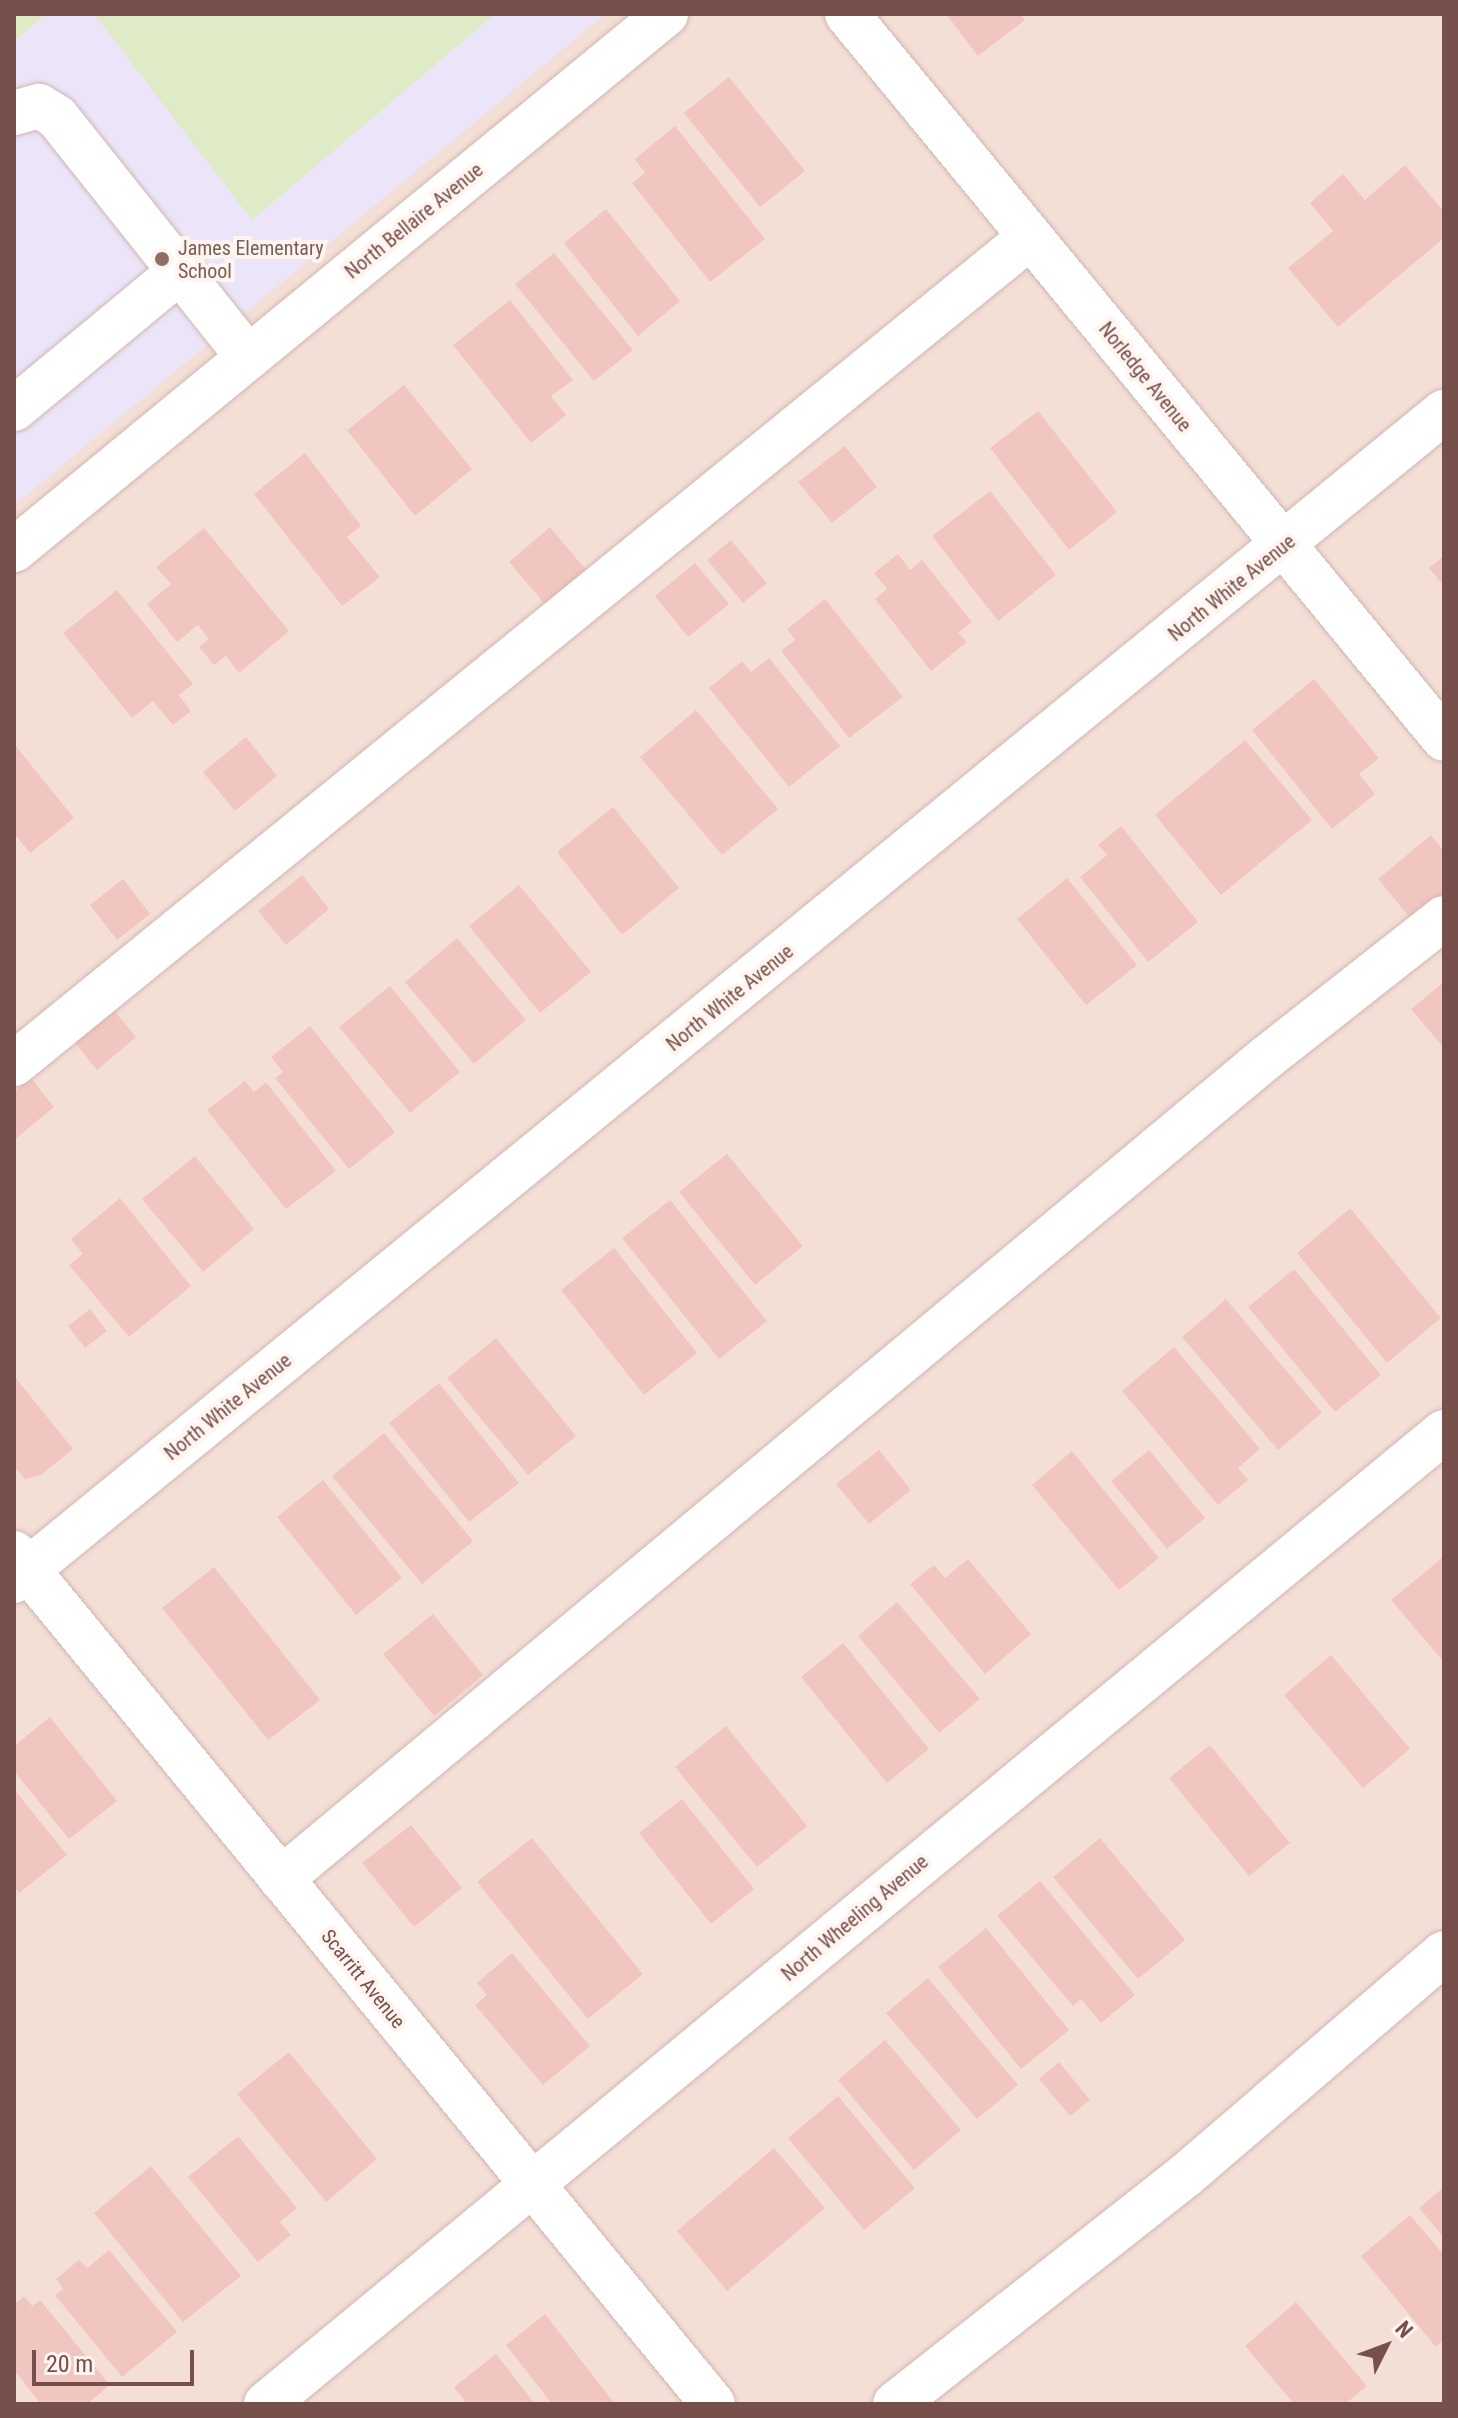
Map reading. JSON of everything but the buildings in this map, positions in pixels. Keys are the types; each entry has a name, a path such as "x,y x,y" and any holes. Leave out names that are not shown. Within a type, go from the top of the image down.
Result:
{"street":[{"name":"North Bellaire Avenue","path":"14,550 666,14"},
{"name":"Norledge Avenue","path":"847,14 1444,739"},
{"path":"14,113 39,106 57,117 248,357"},
{"path":"14,1064 613,582 1030,237"},
{"path":"14,409 179,272"},
{"name":"North White Avenue","path":"19,1568 1284,546 1444,412"},
{"path":"281,1879 1266,1058 1444,918"},
{"name":"North Wheeling Avenue","path":"266,2404 1444,1432"},
{"name":"Scarritt Avenue","path":"19,1568 281,1879 713,2404"},
{"path":"895,2404 1186,2175 1444,1953"}],"shaded area":[{"path":"14,14 1444,14 1444,2404 14,2404"},
{"name":"James Elementary School","path":"14,14 605,14 14,505"}],"green space":[{"path":"14,14 46,14 14,41"},
{"path":"94,14 495,14 252,220"}],"place":[{"name":"James Elementary School","path":"162,259"}]}
